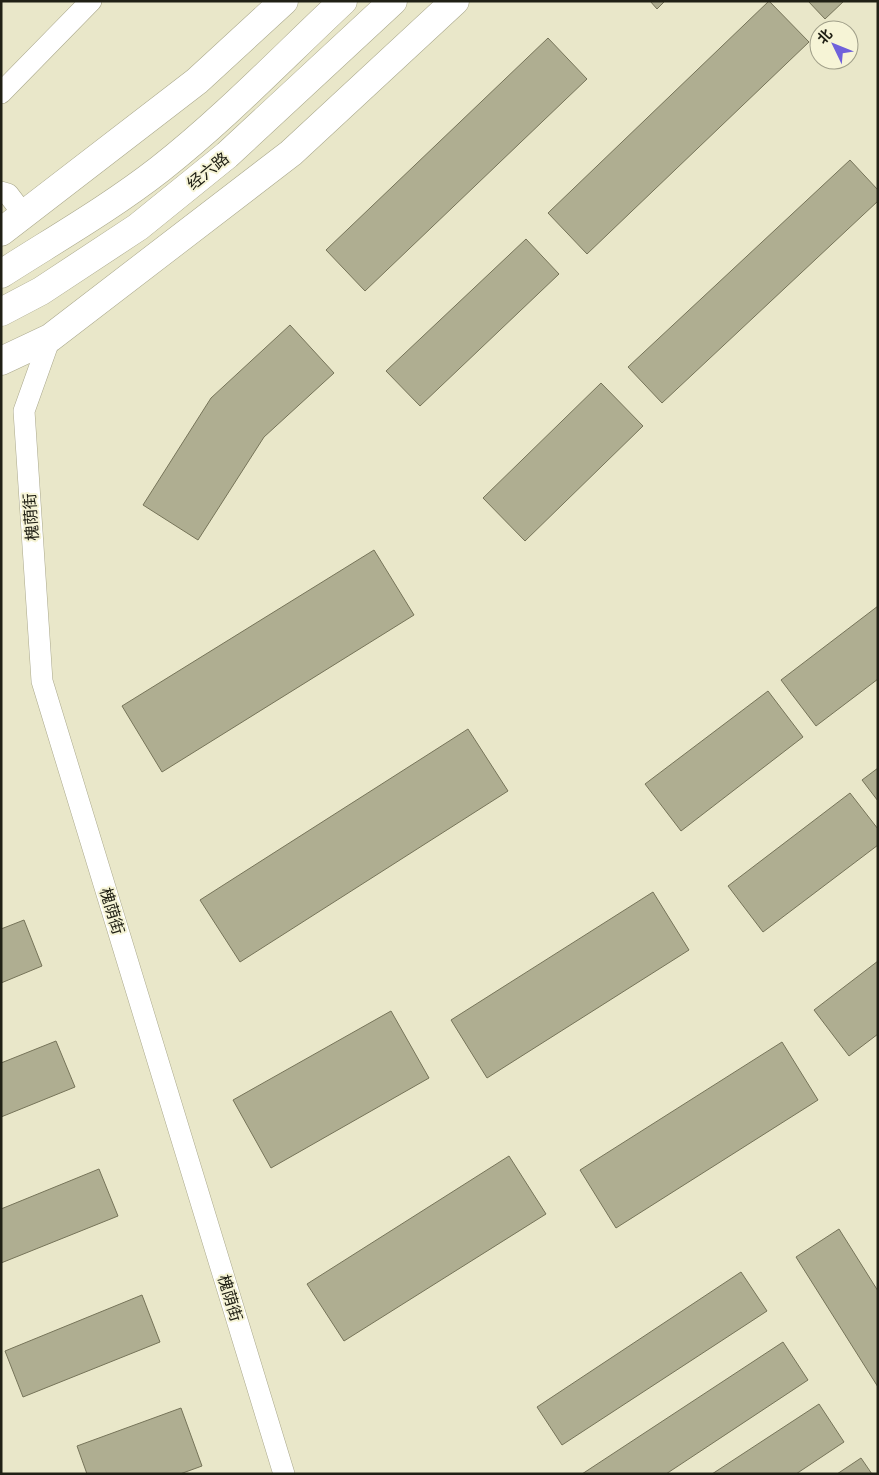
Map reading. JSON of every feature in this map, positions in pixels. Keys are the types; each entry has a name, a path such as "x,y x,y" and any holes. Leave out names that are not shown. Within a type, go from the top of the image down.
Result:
{"main road":[{"path":"1,232 198,82 284,1"},
{"name":"经六路","path":"1,274 110,205 160,169 214,122 343,1"},
{"name":"经六路","path":"1,312 41,291 138,227 227,155 393,1"},
{"path":"1,361 50,338 291,154 454,1"}],"street":[{"path":"1,93 91,1"},
{"path":"1,192 8,194 24,215"},
{"name":"槐荫街","path":"50,338 24,411 42,681 284,1474"}],"building":[{"path":"650,1 665,1 657,9"},
{"path":"769,1 809,42 587,254 548,213"},
{"path":"808,1 844,1 825,19"},
{"path":"548,38 587,79 365,291 326,250"},
{"path":"850,160 878,190 878,201 662,403 628,367"},
{"path":"526,239 559,274 420,406 386,371"},
{"path":"290,325 334,373 264,437 198,540 143,505 211,398"},
{"path":"601,383 643,426 525,541 483,498"},
{"path":"374,550 414,615 162,772 122,706"},
{"path":"878,606 878,679 816,726 781,680"},
{"path":"768,691 803,737 681,831 645,784"},
{"path":"468,729 508,791 240,962 200,900"},
{"path":"878,768 878,801 862,780"},
{"path":"850,793 878,829 878,845 763,932 728,886"},
{"path":"653,892 689,950 487,1078 451,1020"},
{"path":"24,920 42,966 1,983 1,929"},
{"path":"878,961 878,1034 849,1056 814,1010"},
{"path":"391,1011 429,1078 271,1168 233,1100"},
{"path":"56,1041 75,1087 1,1117 1,1063"},
{"path":"782,1042 818,1100 616,1228 580,1170"},
{"path":"509,1156 546,1214 344,1341 307,1284"},
{"path":"99,1169 118,1216 1,1263 1,1209"},
{"path":"839,1229 878,1291 878,1387 796,1257"},
{"path":"741,1272 767,1311 562,1445 537,1407"},
{"path":"142,1295 160,1342 23,1397 5,1351"},
{"path":"783,1342 808,1380 666,1474 582,1474"},
{"path":"819,1404 844,1442 796,1474 712,1474"},
{"path":"181,1408 202,1466 180,1474 87,1474 77,1446"},
{"path":"861,1458 872,1474 837,1474"}]}
